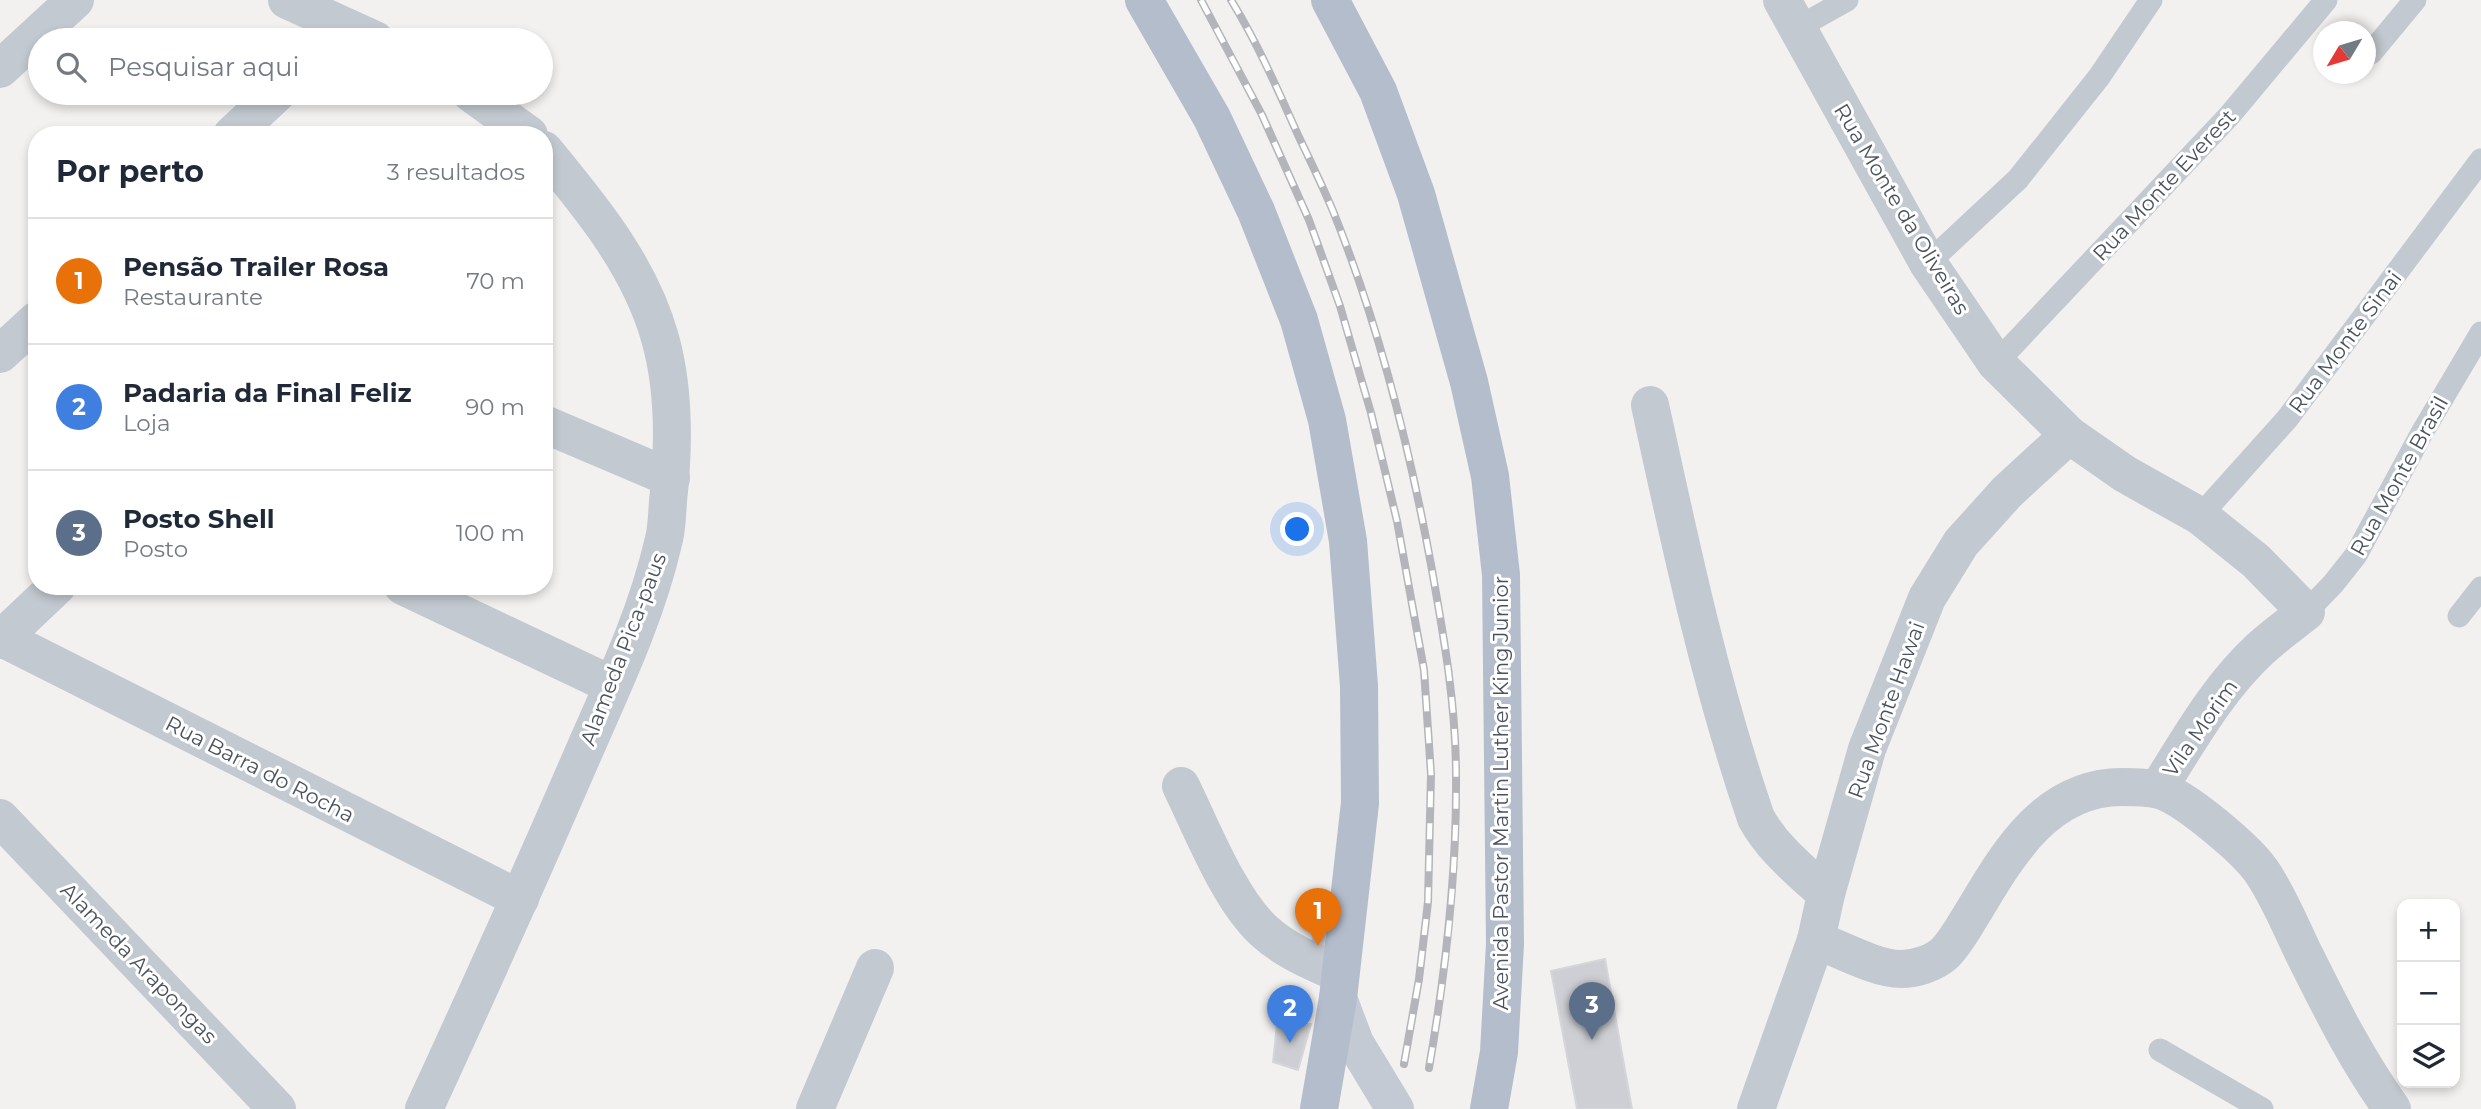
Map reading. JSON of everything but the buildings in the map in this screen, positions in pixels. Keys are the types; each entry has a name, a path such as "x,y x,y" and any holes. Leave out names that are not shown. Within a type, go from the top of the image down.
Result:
{"main road":[{"path":"1144,0 1212,118 1256,211 1299,320 1327,420 1348,541 1359,686 1360,803 1339,986 1319,1109"},
{"name":"Avenida Pastor Martin Luther King Junior","path":"1330,0 1378,91 1416,194 1469,382 1489,476 1501,575 1505,944 1499,1052 1489,1109"},
{"path":"1339,986 1355,1044 1395,1109"}],"street":[{"path":"45,28 75,0"},
{"path":"287,0 337,28"},
{"name":"Rua Monte da Oliveiras","path":"1789,14 1928,263 1996,363 2068,435 2125,474 2200,516 2256,561 2306,612"},
{"path":"0,69 28,43"},
{"path":"242,126 264,105"},
{"path":"488,105 517,126"},
{"name":"Alameda Pica-paus","path":"424,1109 520,899 612,685 648,594 664,542 674,420 660,339 637,279 597,214 553,161"},
{"path":"0,354 28,328"},
{"path":"1650,404 1689,580 1722,706 1756,818 1776,848 1826,894"},
{"path":"553,428 671,478"},
{"name":"Rua Monte Hawai","path":"1756,1109 1816,940 1826,894 1867,748 1927,598 1961,543 2007,492 2068,435"},
{"path":"1,639 47,595"},
{"path":"422,595 612,685"},
{"name":"Vila Morim","path":"2158,789 2208,710 2231,680 2260,649 2306,612"},
{"name":"Rua Barra do Rocha","path":"1,639 520,899"},
{"path":"1181,786 1242,906 1264,931 1339,986"},
{"path":"1816,940 1883,966 1900,969 1914,968 1936,960 1946,952 1962,930 2008,853 2038,820 2088,791 2120,787 2158,789 2186,801 2260,869 2353,1050 2392,1109"},
{"name":"Alameda Arapongas","path":"0,818 277,1109"},
{"path":"815,1109 876,968"}],"lane":[{"path":"1789,14 1847,0"},
{"path":"1928,263 2018,179 2099,77 2151,0"},
{"name":"Rua Monte Everest","path":"1996,363 2229,116 2326,0"},
{"path":"2376,47 2416,0"},
{"name":"Rua Monte Sinai","path":"2200,516 2287,419 2481,160"},
{"name":"Rua Monte Brasil","path":"2306,612 2356,555 2423,431 2481,334"},
{"path":"2459,617 2481,588"},
{"path":"2160,1050 2262,1109"}],"railway":[{"path":"1201,0 1262,115 1309,220 1340,306 1371,413 1397,521 1424,670 1431,774 1428,902 1419,979 1404,1064"},
{"path":"1231,0 1275,84 1329,201 1350,254 1392,388 1432,570 1452,697 1456,812 1449,922 1429,1068"}],"place":[{"name":"Pensão Trailer Rosa","path":"1318,946"},
{"name":"Posto Shell","path":"1592,1040"},
{"name":"Padaria da Final Feliz","path":"1290,1043"}]}
